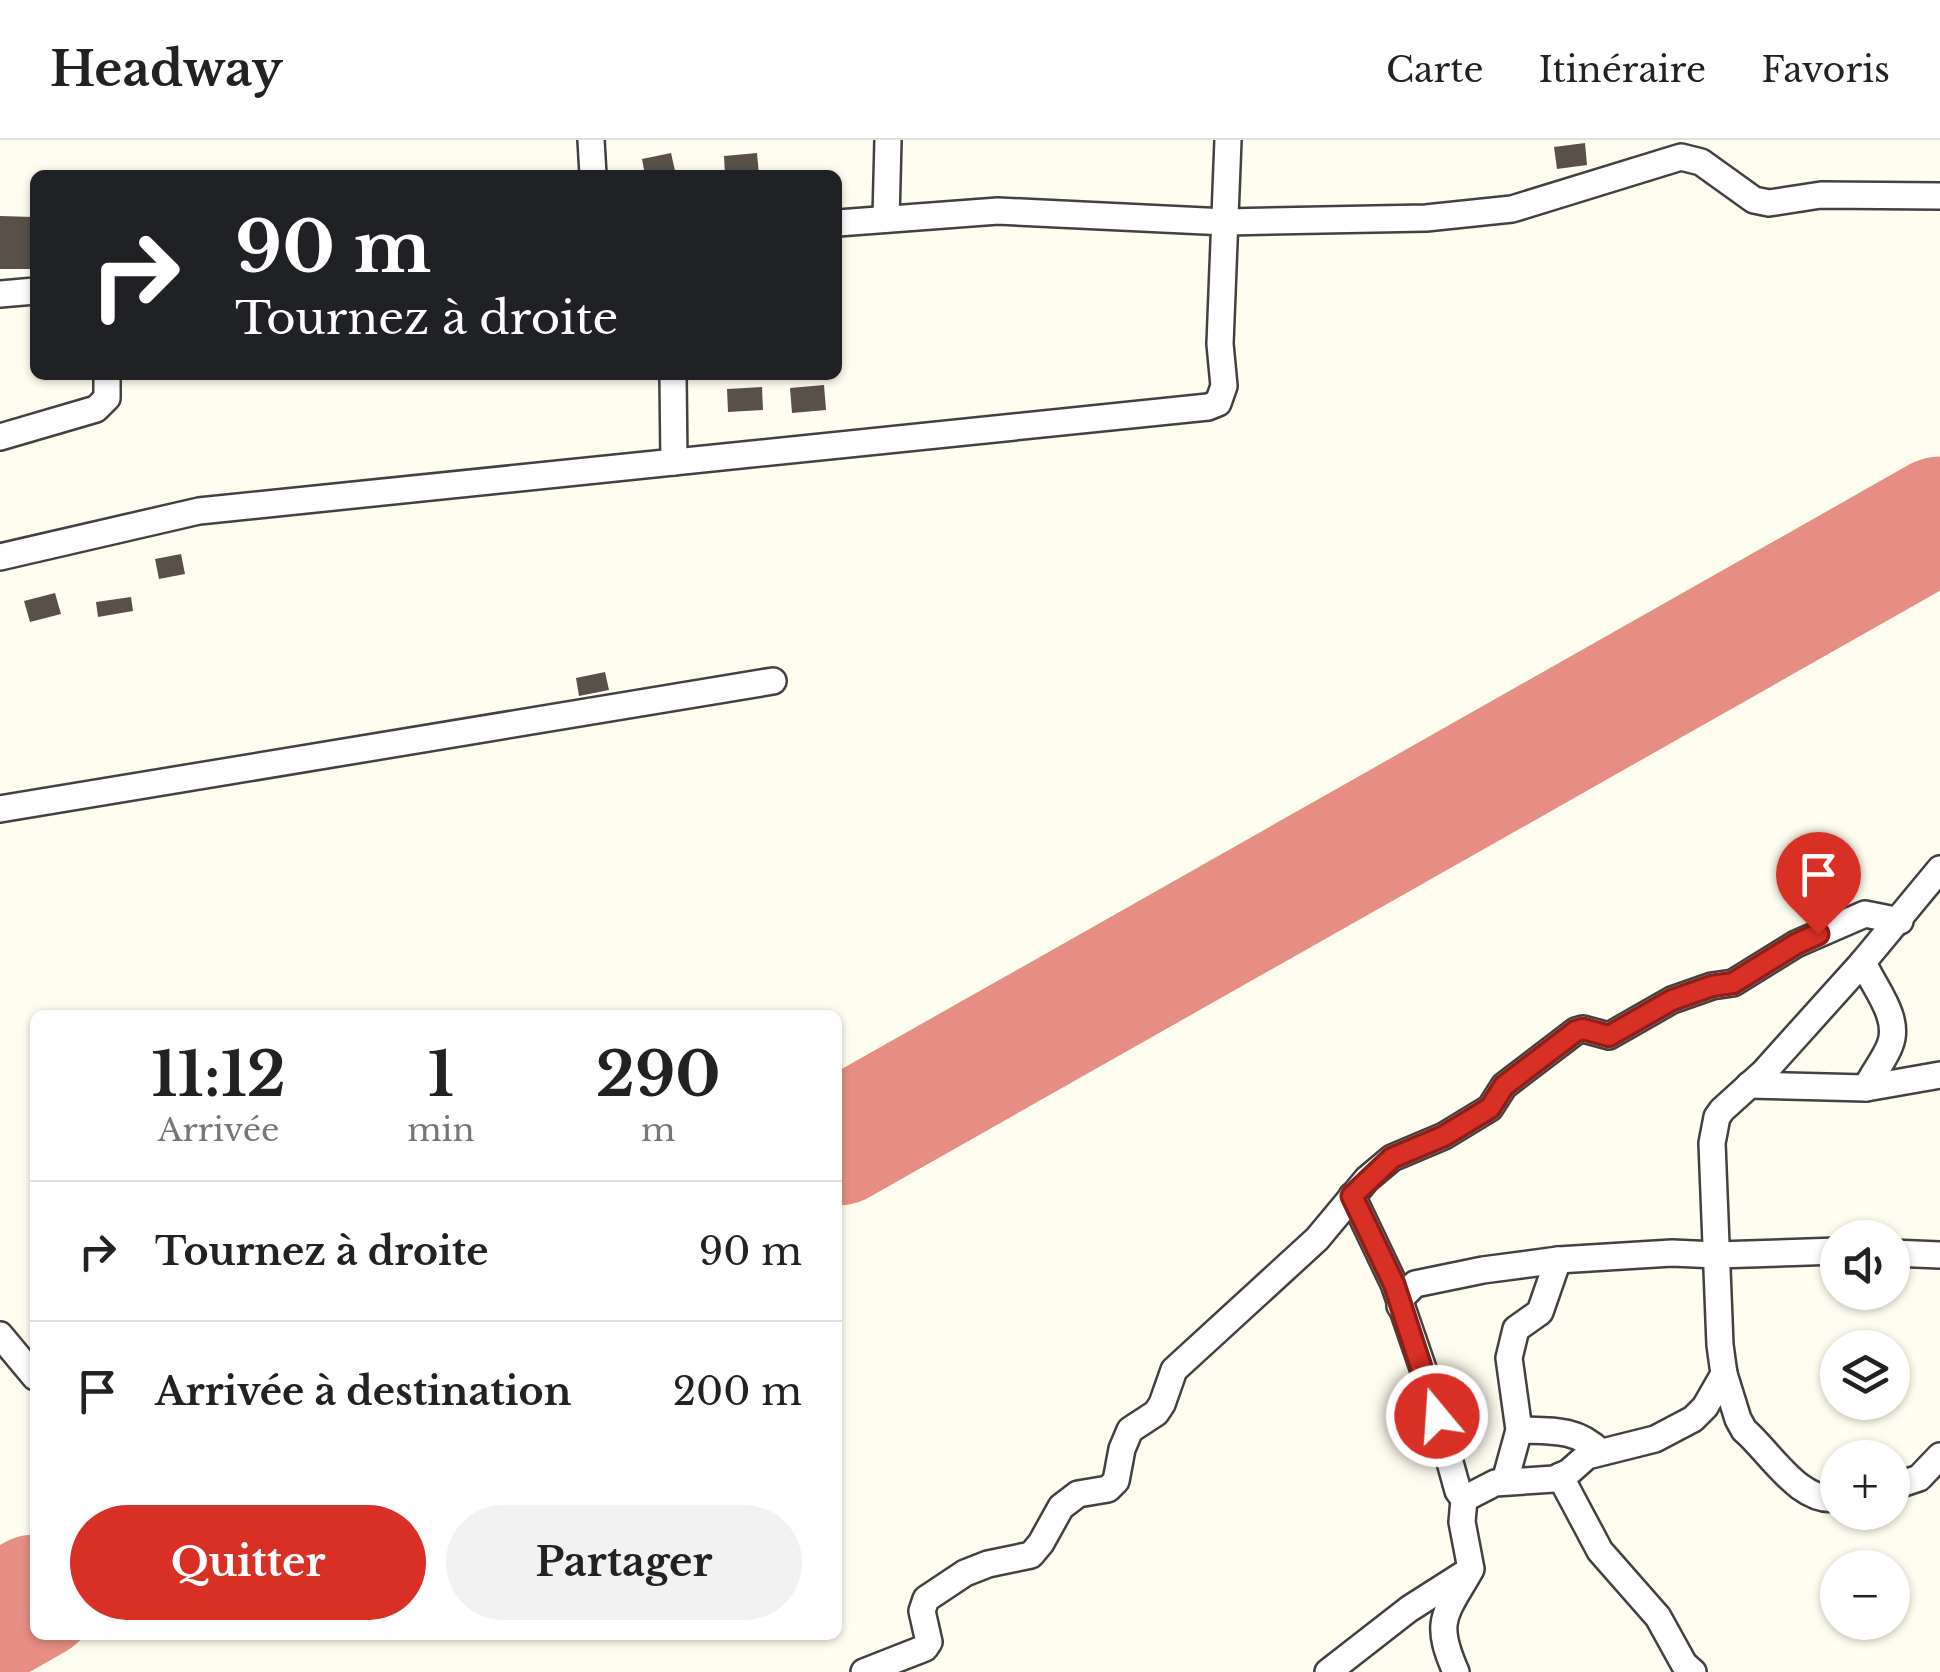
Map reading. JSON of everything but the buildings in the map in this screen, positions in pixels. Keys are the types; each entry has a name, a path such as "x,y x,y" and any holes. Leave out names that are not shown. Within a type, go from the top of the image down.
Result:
{"street":[{"path":"591,140 593,170"},
{"path":"886,219 888,140"},
{"path":"0,557 199,511 1193,411 1218,403 1224,386 1220,344 1228,140"},
{"path":"842,223 998,210 1226,222 1426,218 1512,209 1678,148 1754,200 1769,204 1821,194 1940,196"},
{"path":"0,294 30,291"},
{"path":"0,437 96,410 107,398 108,380"},
{"path":"673,380 674,462"},
{"path":"0,809 772,681"},
{"path":"1820,1498 1807,1492 1744,1430 1724,1374 1712,1143 1715,1125 1729,1103 1864,962 1940,869"},
{"path":"864,1672 916,1663 928,1642 922,1611 926,1599 988,1564 1031,1555 1061,1507 1078,1494 1108,1489 1116,1481 1130,1430 1162,1404 1174,1370 1317,1238 1352,1196 1392,1158 1444,1136 1490,1108 1504,1086 1576,1031 1583,1029 1609,1036 1672,1000 1733,983 1796,944 1865,914 1900,920"},
{"path":"1864,962 1891,1015 1894,1030 1890,1048 1866,1088"},
{"path":"1749,1085 1866,1088 1940,1075"},
{"path":"1352,1196 1403,1291 1458,1491 1464,1499 1462,1522 1471,1569 1444,1616 1442,1629 1447,1656 1456,1672"},
{"path":"1403,1291 1483,1270 1558,1260 1672,1253 1820,1252"},
{"path":"1910,1254 1940,1255"},
{"path":"1505,1482 1518,1430 1509,1358 1516,1329 1540,1312 1558,1260"},
{"path":"2,1342 30,1372"},
{"path":"1464,1499 1505,1482 1554,1479 1587,1456 1655,1439 1693,1419 1705,1407 1724,1374"},
{"path":"1518,1430 1566,1431 1588,1440 1600,1452"},
{"path":"1910,1481 1920,1478 1940,1456"},
{"path":"1560,1476 1600,1551 1658,1618 1684,1664 1693,1672"},
{"path":"1328,1672 1410,1609 1471,1569"}],"runway":[{"path":"842,1141 1940,519"},
{"path":"0,1617 30,1600"}],"route":[{"path":"1437,1416 1394,1284 1352,1196 1392,1158 1444,1136 1490,1108 1504,1086 1576,1031 1583,1029 1609,1036 1672,1000 1733,983 1818,934"}]}
